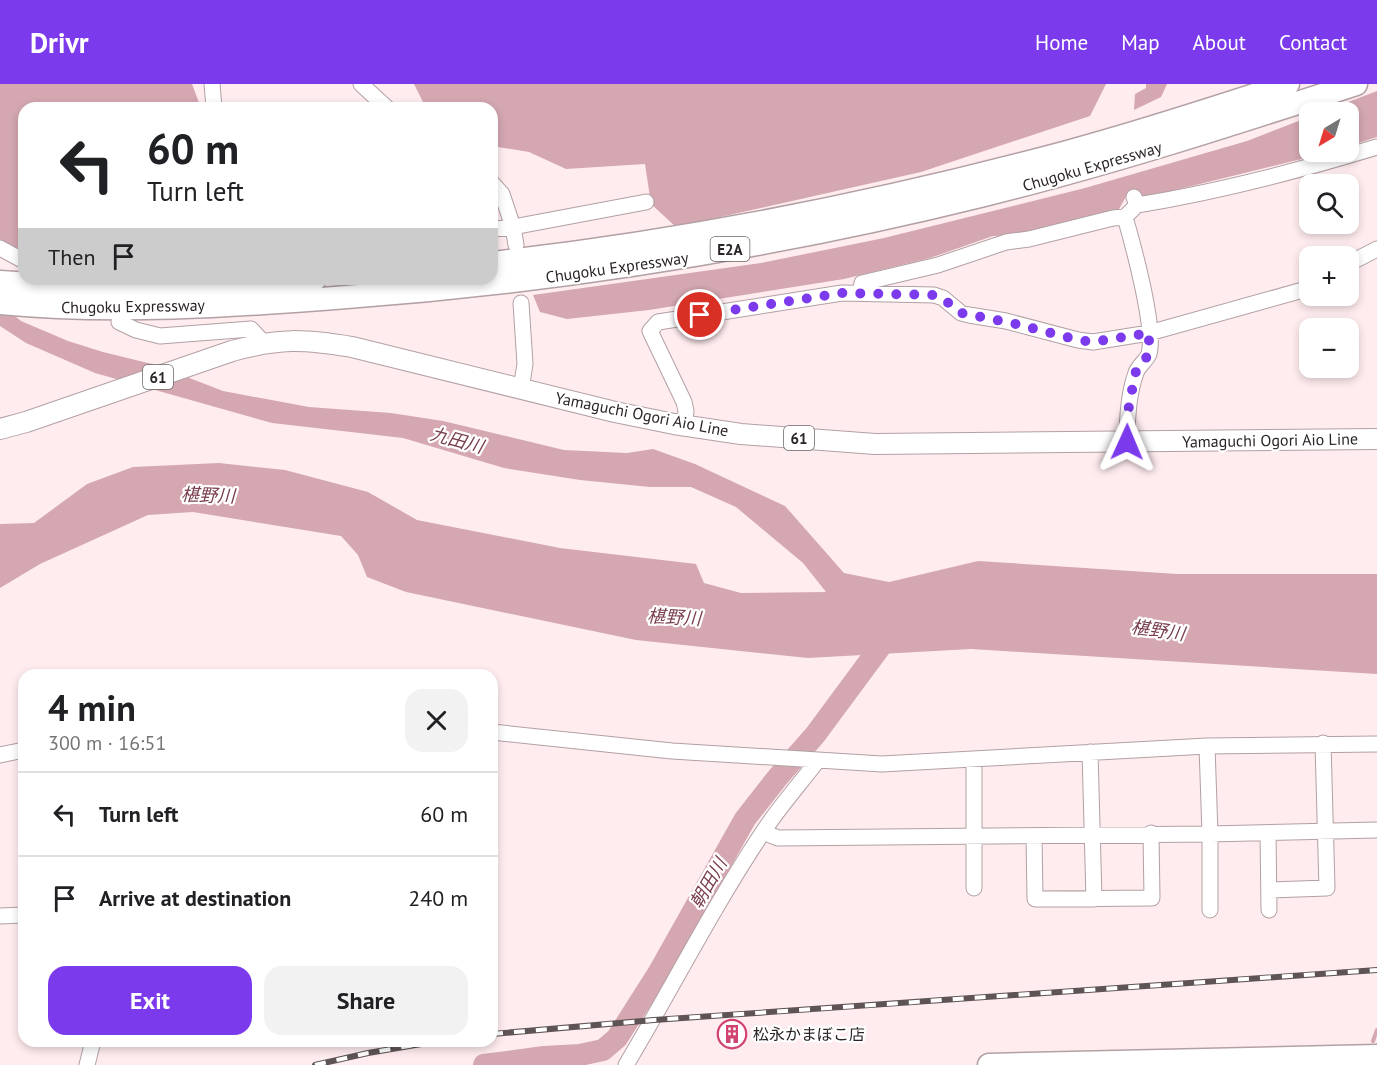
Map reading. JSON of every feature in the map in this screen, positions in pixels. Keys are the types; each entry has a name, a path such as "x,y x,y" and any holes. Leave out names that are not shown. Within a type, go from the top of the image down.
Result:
{"highway":[{"name":"Chugoku Expressway","path":"498,262 632,245 804,215 885,198 1068,152 1175,121 1288,84"},
{"name":"Chugoku Expressway","path":"498,282 629,267 729,250 898,215 1036,182 1180,141 1356,84"},
{"name":"Chugoku Expressway","path":"0,282 18,283"},
{"name":"Chugoku Expressway","path":"39,285 140,287 184,285"},
{"name":"Chugoku Expressway","path":"0,303 85,308 298,301 476,285"},
{"path":"989,1065 1377,1056"}],"main road":[{"name":"Yamaguchi Ogori Aio Line","path":"0,429 232,351 263,342 286,340 352,346 615,412 741,434 875,444 1377,439"}],"street":[{"path":"212,84 214,102"},
{"path":"361,84 380,102"},
{"path":"1127,442 1127,417 1136,371 1149,354 1149,333 1138,268 1125,217 1136,201 1189,197 1377,147"},
{"path":"498,197 513,227 516,245"},
{"path":"498,228 646,202"},
{"path":"860,293 862,283 938,265 1006,242 1125,217"},
{"path":"0,248 18,258"},
{"path":"1359,258 1377,249"},
{"path":"684,425 686,411 684,402 650,331 658,322 842,293 934,295 942,298 961,313 1093,342 1149,333 1299,291"},
{"path":"521,303 525,364 521,389"},
{"path":"119,322 136,330 160,336 251,329 263,342"},
{"path":"498,733 672,751 882,764 1207,746 1377,744"},
{"path":"1269,890 1327,888 1323,743"},
{"path":"1207,746 1210,910"},
{"path":"0,754 18,751"},
{"path":"1090,753 1094,898"},
{"path":"974,759 974,888"},
{"path":"630,1058 658,1012 676,975 763,832 814,760"},
{"path":"763,832 778,837 1210,834 1377,830"},
{"path":"1268,832 1269,910"},
{"path":"1034,836 1035,899 1152,898 1151,833"},
{"path":"0,916 18,915"},
{"path":"87,1065 92,1047"},
{"path":"630,1058 649,1048"}],"shaded area":[{"path":"0,84 192,84 199,102 18,102 18,248 0,241"},
{"path":"414,84 1106,84 1090,116 921,172 676,227 651,204 645,164 566,169 529,152 498,147 498,102 423,102"},
{"path":"1146,84 1167,84 1161,97 1134,110 1135,94 1146,88"},
{"path":"1377,91 1377,137 1359,143 1359,102 1348,102"},
{"path":"1299,121 1299,160 1151,196 1127,195 1119,209 1025,235 993,236 930,258 844,279 649,310 567,319 540,312 533,295 761,263 884,238 1085,188 1247,141"}],"water":[{"path":"0,304 21,321 68,341 156,365 223,391 309,407 391,413 443,421 564,450 627,453 653,449 695,464 785,506 844,573 889,582 978,561 1177,574 1377,574 1377,674 971,649 808,658 636,640 406,592 367,577 358,555 341,536 193,512 148,515 40,564 0,588 0,524 34,523 87,484 133,467 219,463 285,470 368,492 417,520 560,548 696,564 704,583 741,593 826,592 803,563 736,507 691,487 650,487 580,480 504,468 403,438 272,423 95,373 26,343 0,326"}],"waterway":[{"name":"朝田川","path":"484,1065 580,1055 603,1050 617,1038 659,972 745,819 815,735 892,631"},
{"path":"1373,1041 1377,1030"}],"railway":[{"path":"498,1033 654,1020 1377,970"},
{"path":"315,1065 404,1047"}],"place":[{"name":"松永かまぼこ店","path":"732,1034"}],"route":[{"path":"700,315 842,293 934,295 942,298 961,313 1006,321 1078,340 1093,342 1149,333 1149,354 1136,371 1133,385 1127,417 1127,442"}],"water label":[{"name":"九田川","path":"457,440"},
{"name":"椹野川","path":"208,495"},
{"name":"椹野川","path":"674,617"},
{"name":"椹野川","path":"1158,630"}]}
